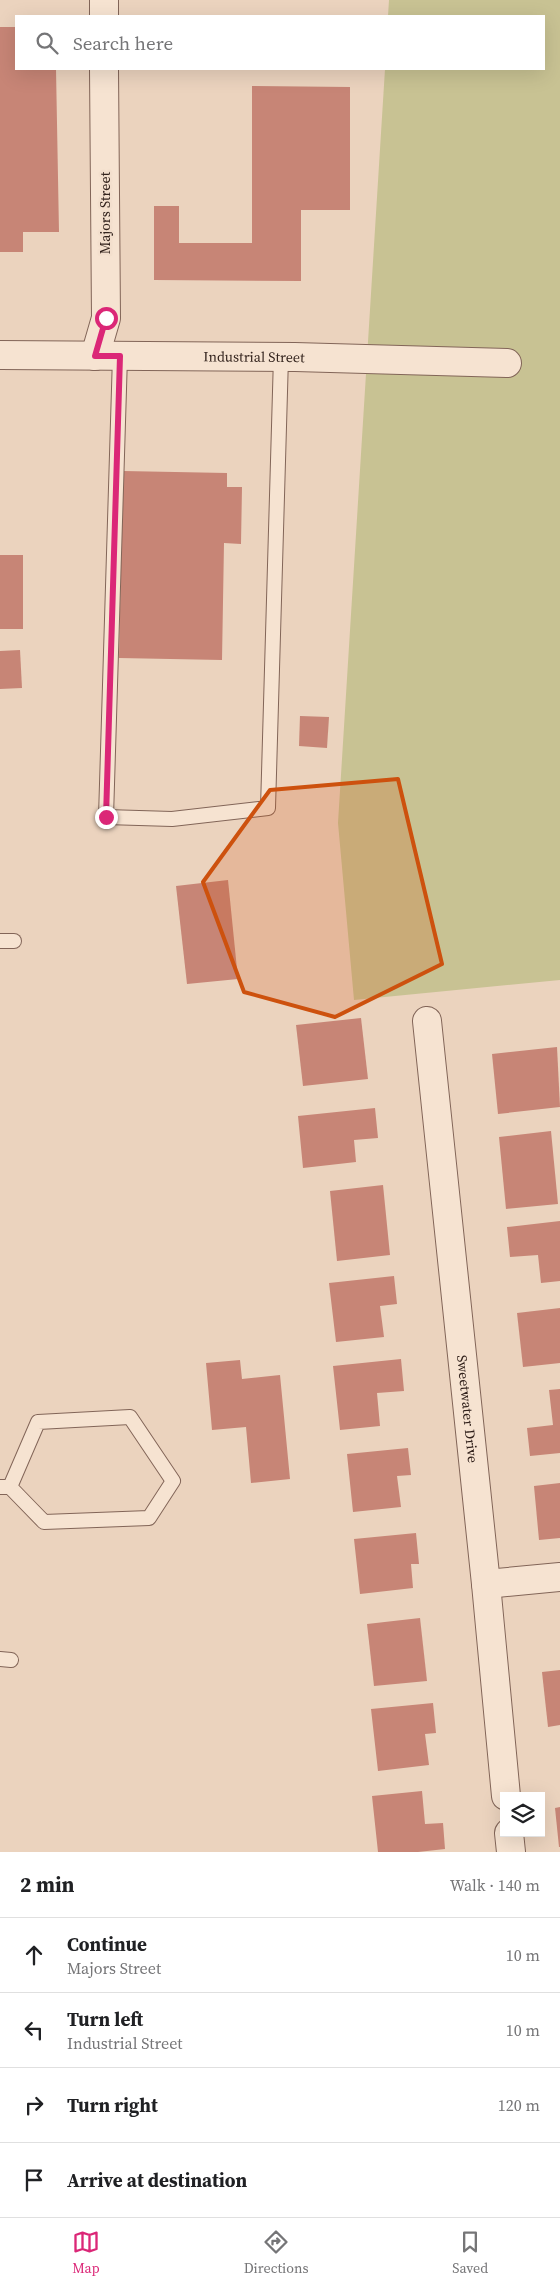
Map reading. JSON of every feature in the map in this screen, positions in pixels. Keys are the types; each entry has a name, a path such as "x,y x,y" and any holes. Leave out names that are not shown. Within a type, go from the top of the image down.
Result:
{"street":[{"path":"104,0 104,15"},
{"name":"Majors Street","path":"104,70 107,356"},
{"name":"Industrial Street","path":"0,355 281,357 507,363"},
{"name":"Sweetwater Drive","path":"428,1021 506,1792"},
{"path":"486,1584 560,1577"},
{"path":"509,1837 511,1852"}],"lane":[{"path":"107,356 106,817 172,819 268,808 281,357"},
{"path":"130,1417 173,1481 149,1518 140,1519 44,1522 5,1487 38,1422 130,1417"}],"highlighted area":[{"path":"398,779 442,964 335,1017 244,992 203,882 270,790"}],"shaded area":[{"path":"389,0 560,0 560,980 354,1000 338,823 385,70 545,70 545,15 388,15"}],"building":[{"path":"0,27 15,27 15,70 56,70 59,232 23,232 23,252 0,252"},
{"path":"252,86 350,87 350,210 301,210 301,281 154,280 154,206 179,206 179,243 252,243"},
{"path":"123,471 227,473 227,487 242,487 241,544 224,543 222,660 119,658"},
{"path":"0,555 23,555 23,629 0,629"},
{"path":"20,650 22,688 0,689 0,651"},
{"path":"300,716 329,717 327,748 299,746"},
{"path":"228,880 238,979 187,984 176,886"},
{"path":"361,1018 368,1079 303,1086 296,1025"},
{"path":"557,1047 560,1107 498,1114 492,1054"},
{"path":"375,1108 378,1138 354,1140 356,1162 303,1168 298,1116"},
{"path":"551,1131 558,1204 506,1209 499,1137"},
{"path":"383,1185 390,1255 337,1261 330,1191"},
{"path":"560,1221 560,1281 541,1283 538,1255 510,1257 507,1227"},
{"path":"394,1276 397,1304 380,1306 384,1337 336,1342 329,1283"},
{"path":"560,1308 560,1363 523,1367 517,1313"},
{"path":"401,1359 404,1391 377,1393 380,1426 340,1430 333,1366"},
{"path":"240,1360 242,1379 280,1375 290,1479 251,1483 246,1427 212,1430 206,1363"},
{"path":"560,1389 560,1453 530,1456 527,1428 553,1425 549,1390"},
{"path":"408,1448 411,1475 397,1476 401,1507 353,1512 347,1454"},
{"path":"560,1483 560,1538 539,1540 534,1486"},
{"path":"416,1533 419,1564 411,1564 413,1588 360,1594 354,1539"},
{"path":"420,1618 427,1681 374,1686 367,1624"},
{"path":"560,1670 560,1725 548,1727 542,1672"},
{"path":"433,1703 436,1733 425,1734 429,1765 378,1771 371,1709"},
{"path":"422,1791 425,1824 443,1823 445,1849 418,1852 378,1852 372,1796"},
{"path":"560,1807 560,1847 559,1847 555,1808"}],"route":[{"path":"106,318 95,356 120,356 106,817"}]}
